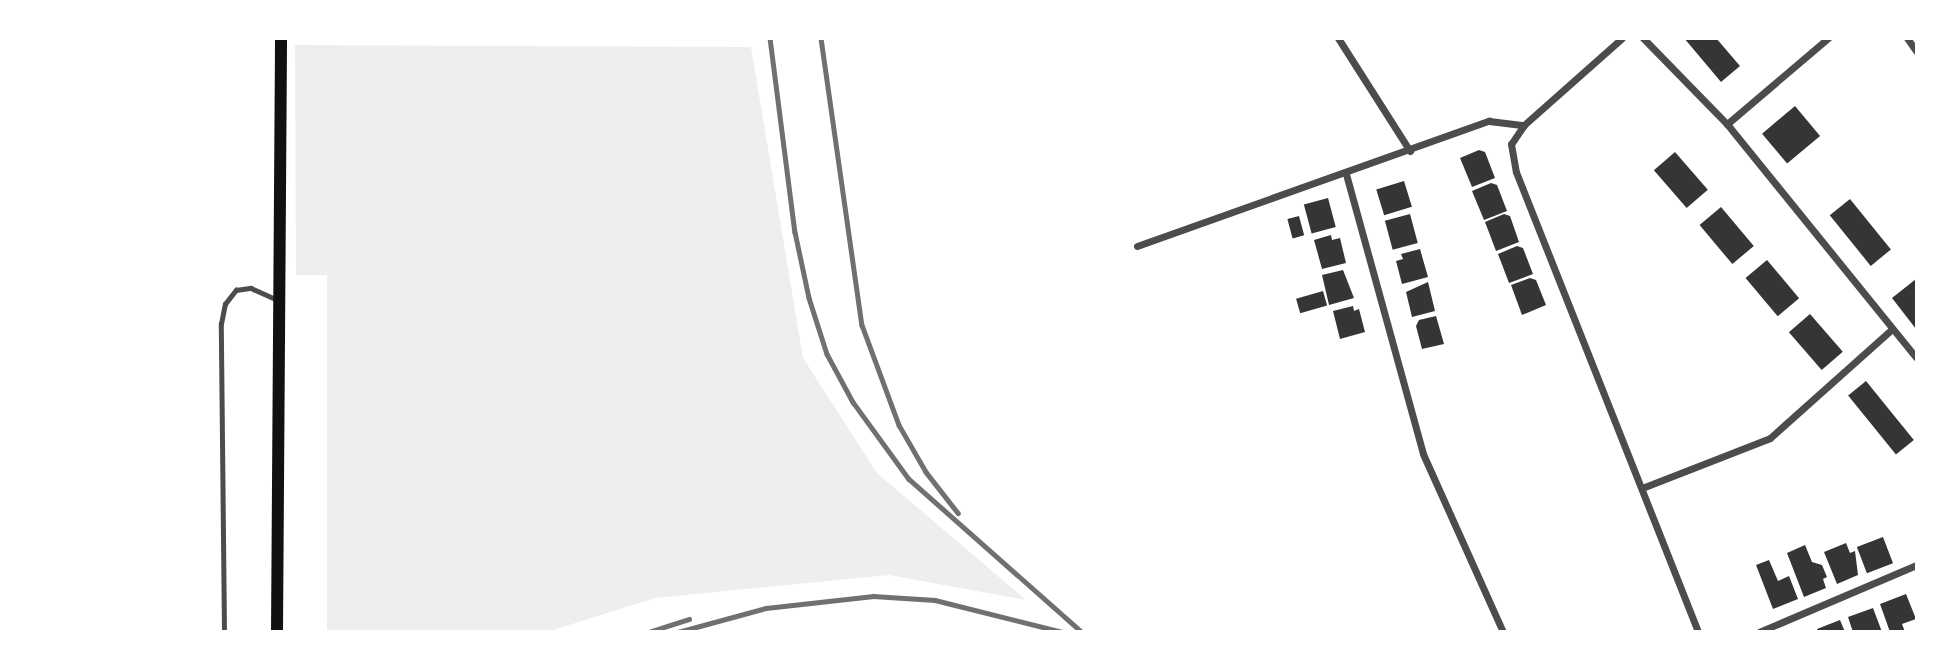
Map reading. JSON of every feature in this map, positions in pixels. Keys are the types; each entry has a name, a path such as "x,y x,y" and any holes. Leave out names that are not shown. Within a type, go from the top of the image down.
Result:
{"main road":[{"path":"277,632 281,38"}],"street":[{"path":"1338,38 1410,151"},
{"path":"1622,38 1524,125 1511,144 1516,172 1698,632"},
{"path":"1643,38 1727,124 1891,330 1916,357"},
{"path":"1727,124 1828,38"},
{"path":"1907,38 1916,51"},
{"path":"1137,246 1489,121 1524,125"},
{"path":"1346,174 1423,454 1503,632"},
{"path":"1642,488 1770,438 1891,330"},
{"path":"1759,632 1916,565"}],"lane":[{"path":"224,632 221,324 225,303 236,290 251,288 278,300"}],"shaded area":[{"path":"295,45 751,47 803,358 877,473 1026,600 889,575 655,598 550,631 327,631 327,275 296,275"}],"building":[{"path":"1684,38 1716,38 1740,66 1721,82"},
{"path":"1795,106 1820,136 1787,164 1762,134"},
{"path":"1479,150 1485,152 1495,178 1472,187 1460,158"},
{"path":"1675,152 1708,190 1687,208 1654,170"},
{"path":"1404,181 1412,207 1384,215 1376,189"},
{"path":"1491,183 1497,185 1507,211 1484,220 1472,191"},
{"path":"1328,198 1336,227 1312,233 1304,204"},
{"path":"1850,199 1891,250 1871,266 1830,215"},
{"path":"1721,207 1754,246 1732,264 1700,225"},
{"path":"1410,214 1418,243 1393,250 1385,221"},
{"path":"1504,214 1510,216 1519,242 1496,251 1485,222"},
{"path":"1299,216 1304,235 1293,238 1287,219"},
{"path":"1331,235 1332,240 1340,238 1346,263 1322,269 1314,240"},
{"path":"1517,246 1523,248 1533,274 1509,283 1498,254"},
{"path":"1420,249 1428,277 1402,284 1396,261 1403,259 1401,254"},
{"path":"1767,260 1799,298 1778,316 1746,278"},
{"path":"1343,270 1354,298 1329,305 1322,275"},
{"path":"1530,278 1536,280 1546,305 1522,315 1511,285"},
{"path":"1916,279 1916,329 1892,298"},
{"path":"1428,282 1435,311 1412,317 1406,292"},
{"path":"1323,291 1327,305 1300,313 1296,299"},
{"path":"1353,306 1354,311 1359,309 1365,332 1340,339 1333,311"},
{"path":"1810,314 1843,352 1822,370 1789,332"},
{"path":"1436,316 1444,344 1422,349 1416,326 1419,320"},
{"path":"1866,381 1914,440 1896,455 1848,395"},
{"path":"1883,537 1893,563 1867,573 1857,547"},
{"path":"1846,543 1850,553 1855,551 1858,575 1837,584 1824,552"},
{"path":"1805,545 1812,562 1822,565 1827,577 1823,579 1826,588 1804,597 1787,553"},
{"path":"1769,560 1778,581 1789,576 1798,599 1773,609 1756,565"},
{"path":"1906,594 1916,619 1902,624 1905,632 1890,632 1880,604"},
{"path":"1873,608 1882,632 1853,632 1848,617"},
{"path":"1840,620 1845,632 1818,632 1817,629"}],"railway":[{"path":"770,38 795,232 809,298 827,354 853,402 909,479 1082,632"},
{"path":"821,38 862,325 899,425 926,472 958,513"},
{"path":"678,632 766,608 873,596 935,600 1062,632"},
{"path":"649,632 689,619"}]}
